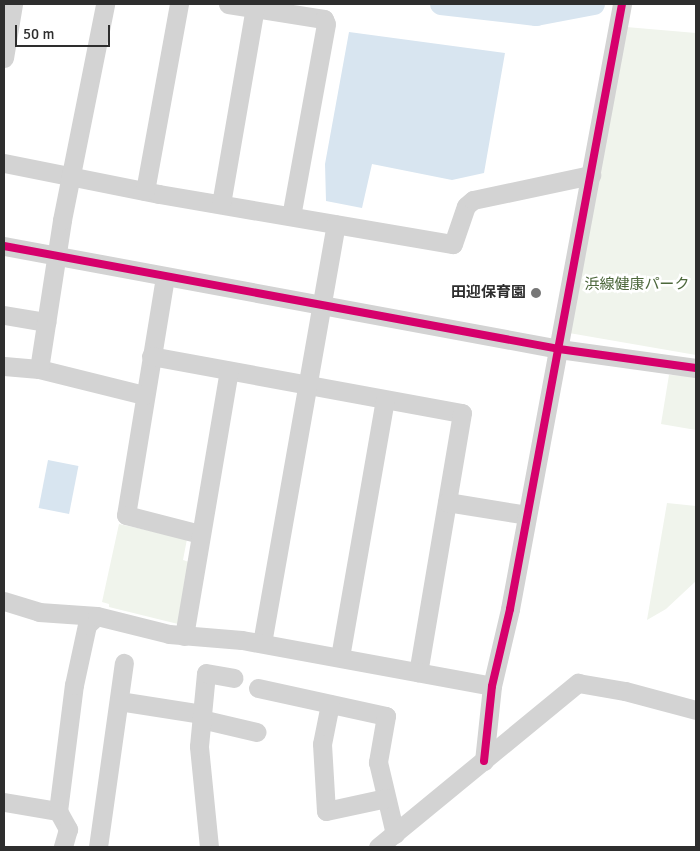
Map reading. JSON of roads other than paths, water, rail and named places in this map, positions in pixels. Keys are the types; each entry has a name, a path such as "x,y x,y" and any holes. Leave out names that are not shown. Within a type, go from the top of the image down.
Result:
{"street":[{"path":"4,58 14,4"},
{"path":"39,369 57,256 105,4"},
{"path":"145,191 179,4"},
{"path":"228,4 324,19 326,24 291,216"},
{"path":"221,204 255,8"},
{"path":"484,761 492,686 559,348 621,10"},
{"path":"4,163 145,191 453,244 466,206 473,200 591,175"},
{"path":"262,643 324,304 336,224"},
{"path":"4,246 559,348 696,368"},
{"path":"165,277 144,395 126,515 200,534"},
{"path":"4,315 46,322"},
{"path":"151,356 462,414 418,672"},
{"path":"4,366 39,369 144,395"},
{"path":"184,636 229,371"},
{"path":"340,657 386,400"},
{"path":"447,502 527,514"},
{"path":"5,608 97,616 184,636 262,643 492,686"},
{"path":"63,847 68,830 58,811 74,685 87,625 97,616"},
{"path":"98,847 124,663"},
{"path":"209,847 199,746 206,673 234,678"},
{"path":"378,847 578,683 625,691 696,710"},
{"path":"258,688 386,716 378,762 395,834"},
{"path":"119,701 202,717 257,732"},
{"path":"330,704 322,744 326,811 386,798"},
{"path":"4,802 58,811"}],"waterway":[{"path":"441,4 536,15 594,4"}],"place":[{"name":"田迎保育園","path":"536,293"}],"park label":[{"name":"浜線健康パーク","path":"637,285"}]}
